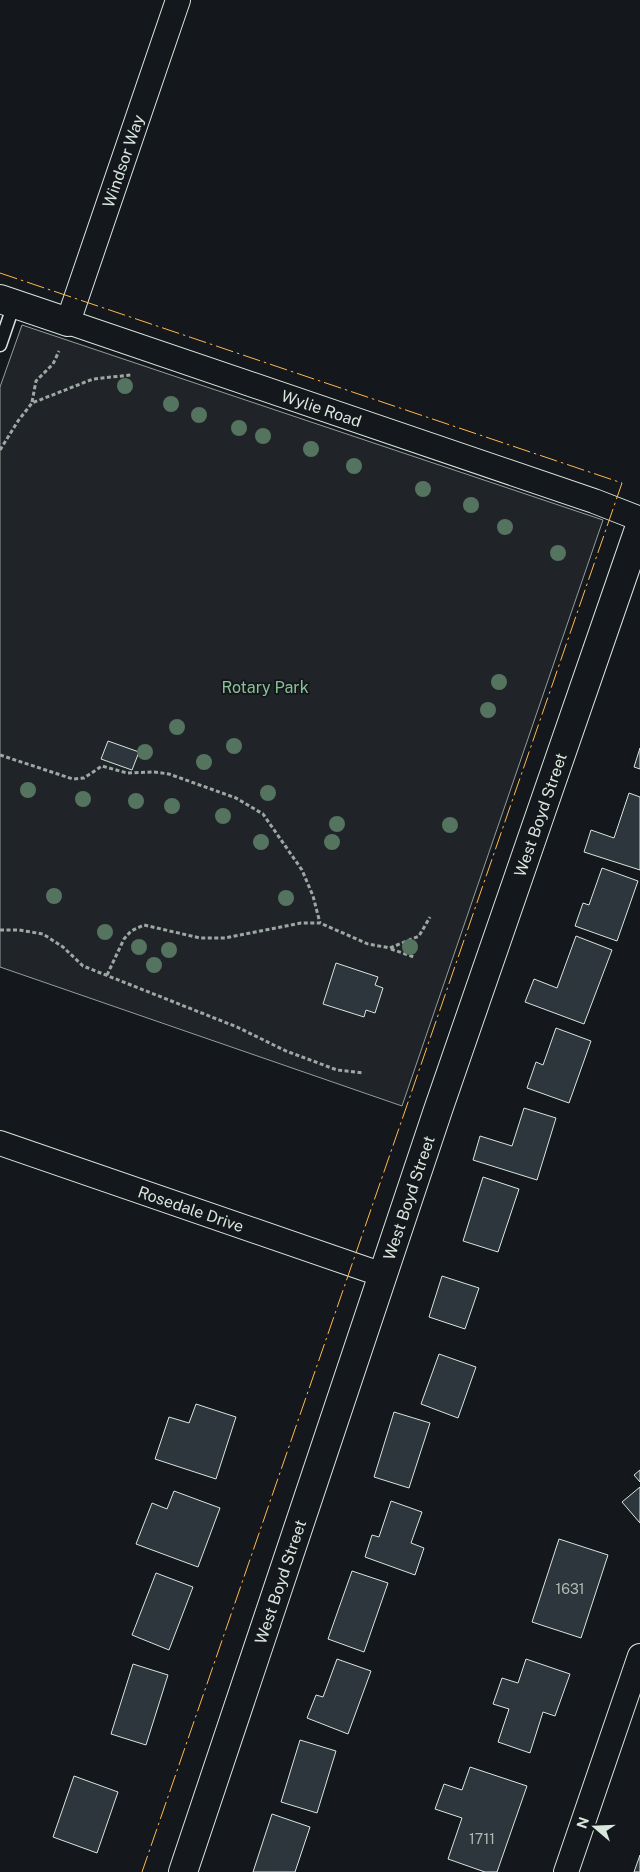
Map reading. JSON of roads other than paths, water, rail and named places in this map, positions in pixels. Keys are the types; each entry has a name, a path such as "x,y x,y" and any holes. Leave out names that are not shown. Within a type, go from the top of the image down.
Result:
{"street":[{"name":"Windsor Way","path":"68,322 178,0"},
{"name":"Wylie Road","path":"7,301 594,501 640,519"},
{"name":"West Boyd Street","path":"183,1872 383,1275 640,526"},
{"name":"Rosedale Drive","path":"0,1143 383,1275"},
{"path":"566,1872 640,1656"}],"lane":[{"path":"0,345 7,301"}],"park label":[{"name":"Rotary Park","path":"265,687"}]}
